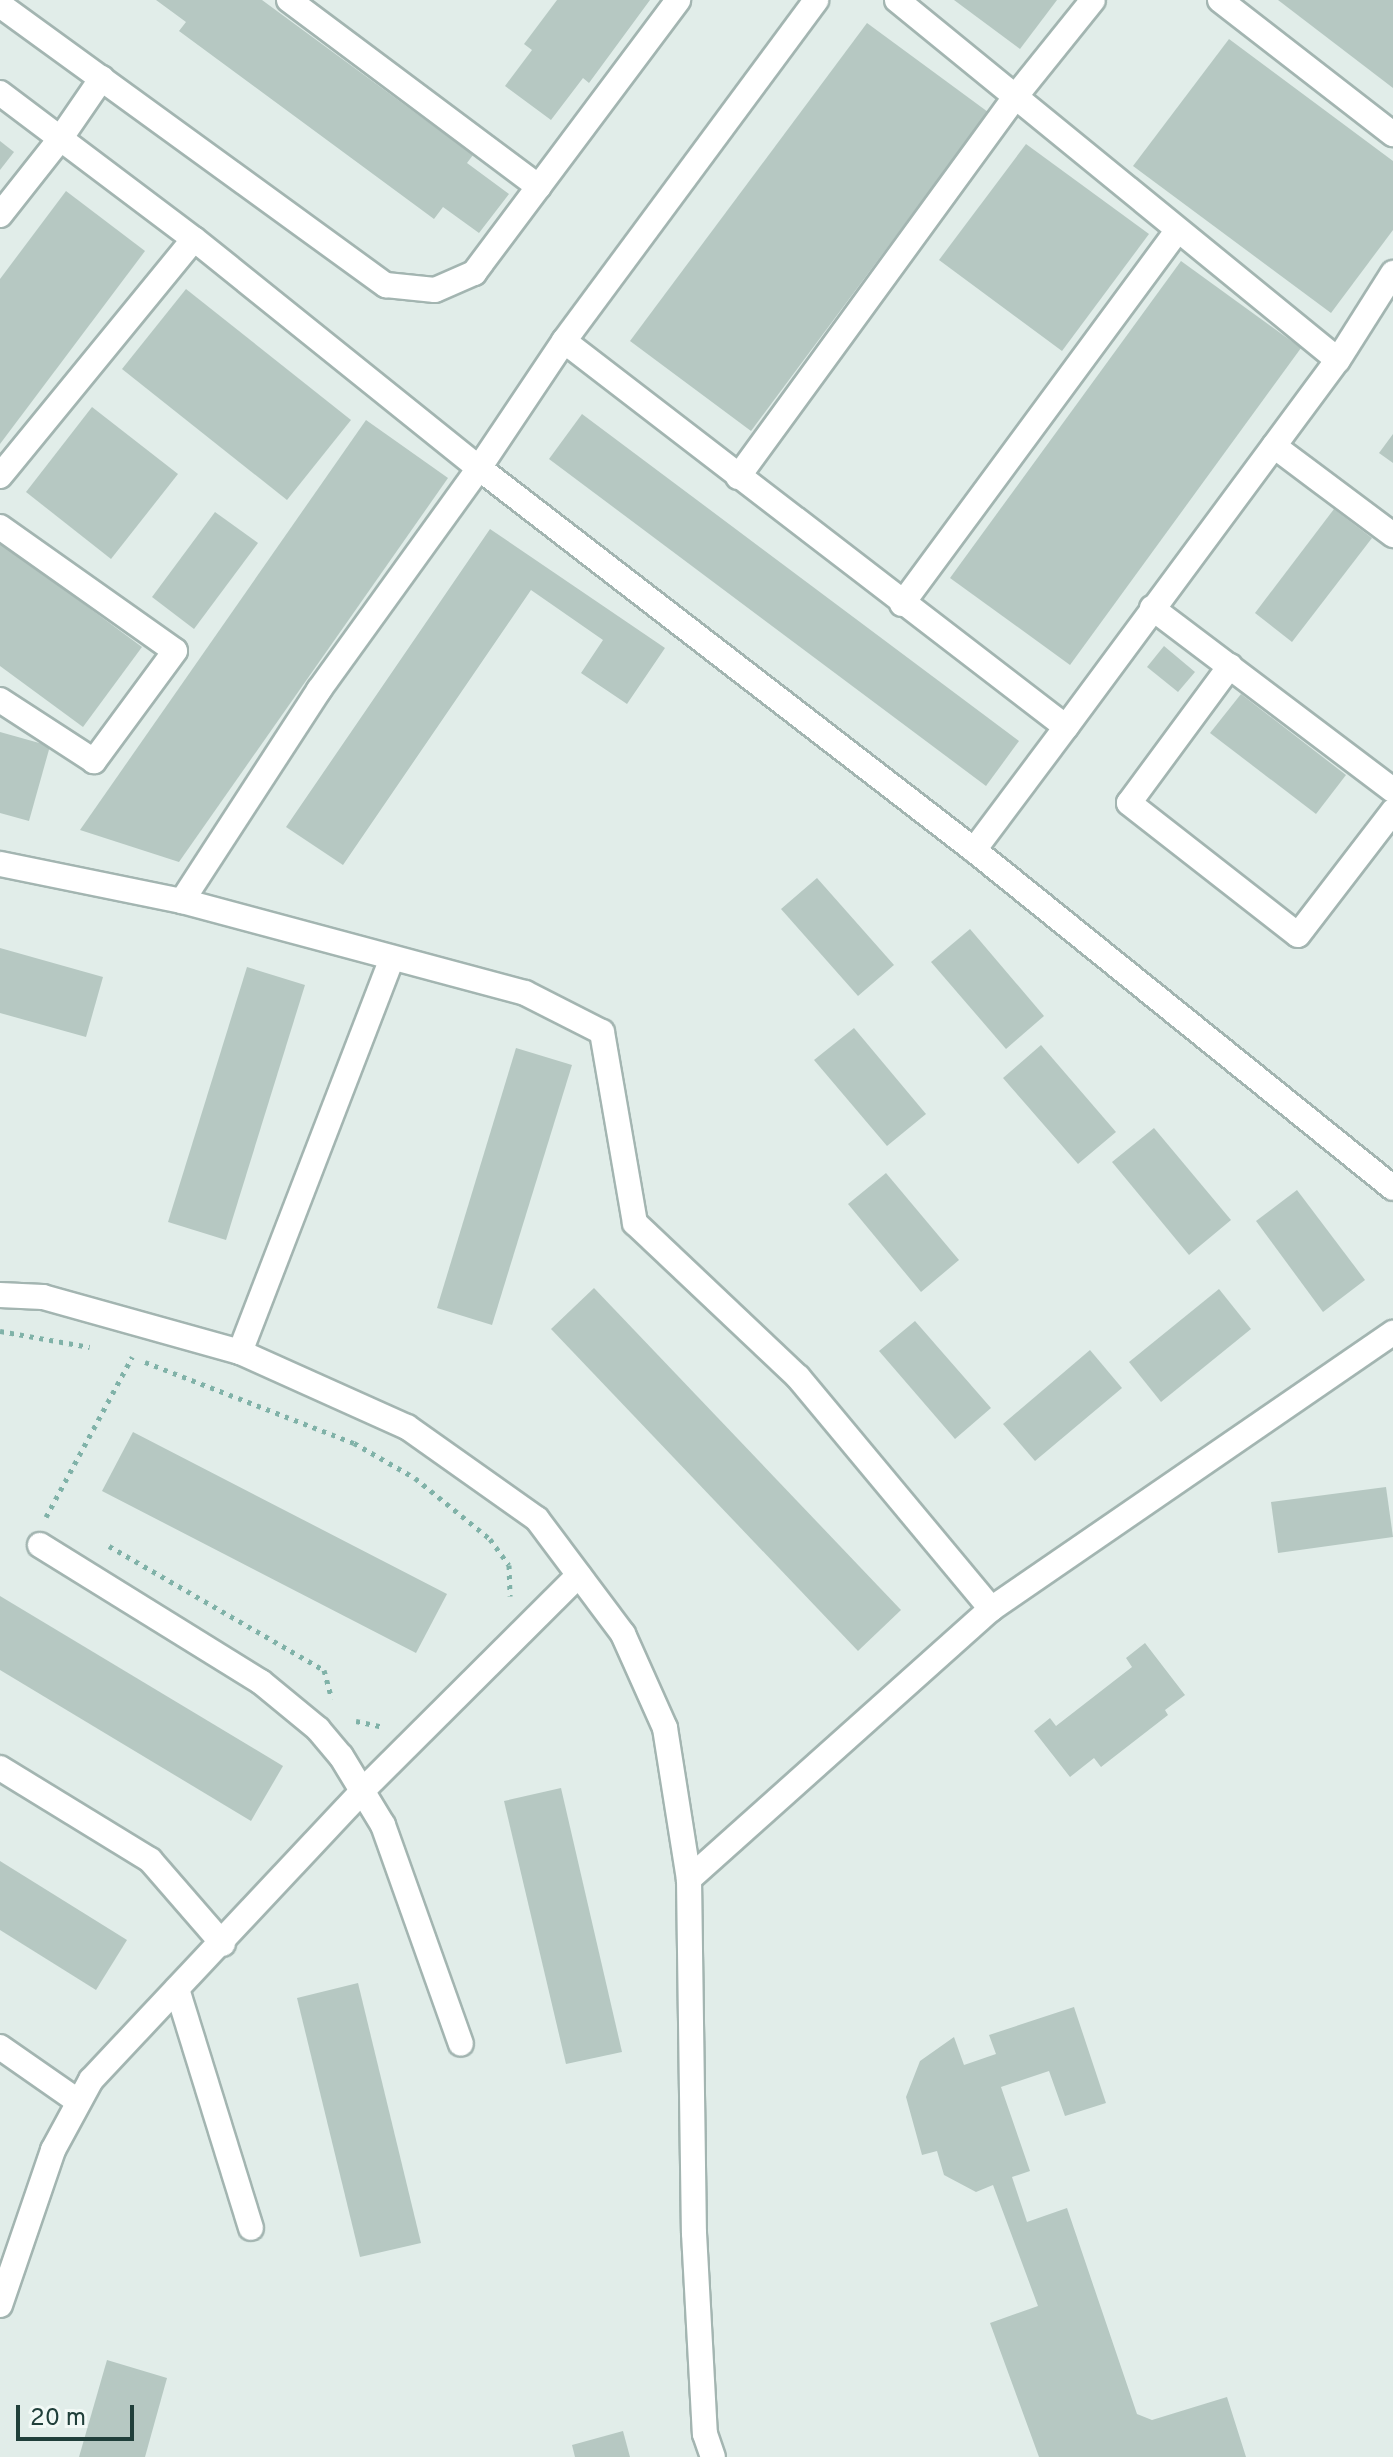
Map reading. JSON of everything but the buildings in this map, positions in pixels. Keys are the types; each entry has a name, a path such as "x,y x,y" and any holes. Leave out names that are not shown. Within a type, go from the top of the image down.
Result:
{"street":[{"path":"289,0 539,187"},
{"path":"0,5 386,285 435,290 474,273 678,0"},
{"path":"182,901 319,690 479,468 564,341 816,0"},
{"path":"897,0 1338,360"},
{"path":"738,477 1015,97 1093,0"},
{"path":"1220,0 1393,134"},
{"path":"0,215 60,139 102,78"},
{"path":"0,93 194,239 479,468 974,850 1393,1188"},
{"path":"902,604 1177,231"},
{"path":"0,476 194,239"},
{"path":"974,850 1338,360 1393,273"},
{"path":"564,341 902,604 1066,727"},
{"path":"1274,446 1393,535"},
{"path":"0,527 175,651 94,761 0,700"},
{"path":"1152,608 1393,790"},
{"path":"1230,666 1129,803 1298,935 1393,811"},
{"path":"0,864 182,901 391,960 525,993 602,1032 635,1223 798,1377 991,1609"},
{"path":"240,1352 391,960"},
{"path":"0,1295 43,1297 240,1352 407,1427 537,1519 623,1634 665,1728 689,1879 694,2233 705,2434 713,2457"},
{"path":"689,1879 991,1609 1393,1333"},
{"path":"40,1545 289,1702 318,1729 364,1789 383,1825 461,2044"},
{"path":"0,2305 53,2150 76,2100 364,1789 579,1575"},
{"path":"0,1768 150,1860 223,1944"},
{"path":"177,1989 251,2228"},
{"path":"0,2047 76,2100"}],"path":[{"path":"0,1331 101,1349"},
{"path":"116,1353 354,1443 415,1478 490,1539 509,1565 509,1601"},
{"path":"40,1545 47,1510 132,1357"},
{"path":"47,1510 61,1518"},
{"path":"102,1542 324,1670 335,1708"},
{"path":"344,1714 363,1726 391,1726"}]}
